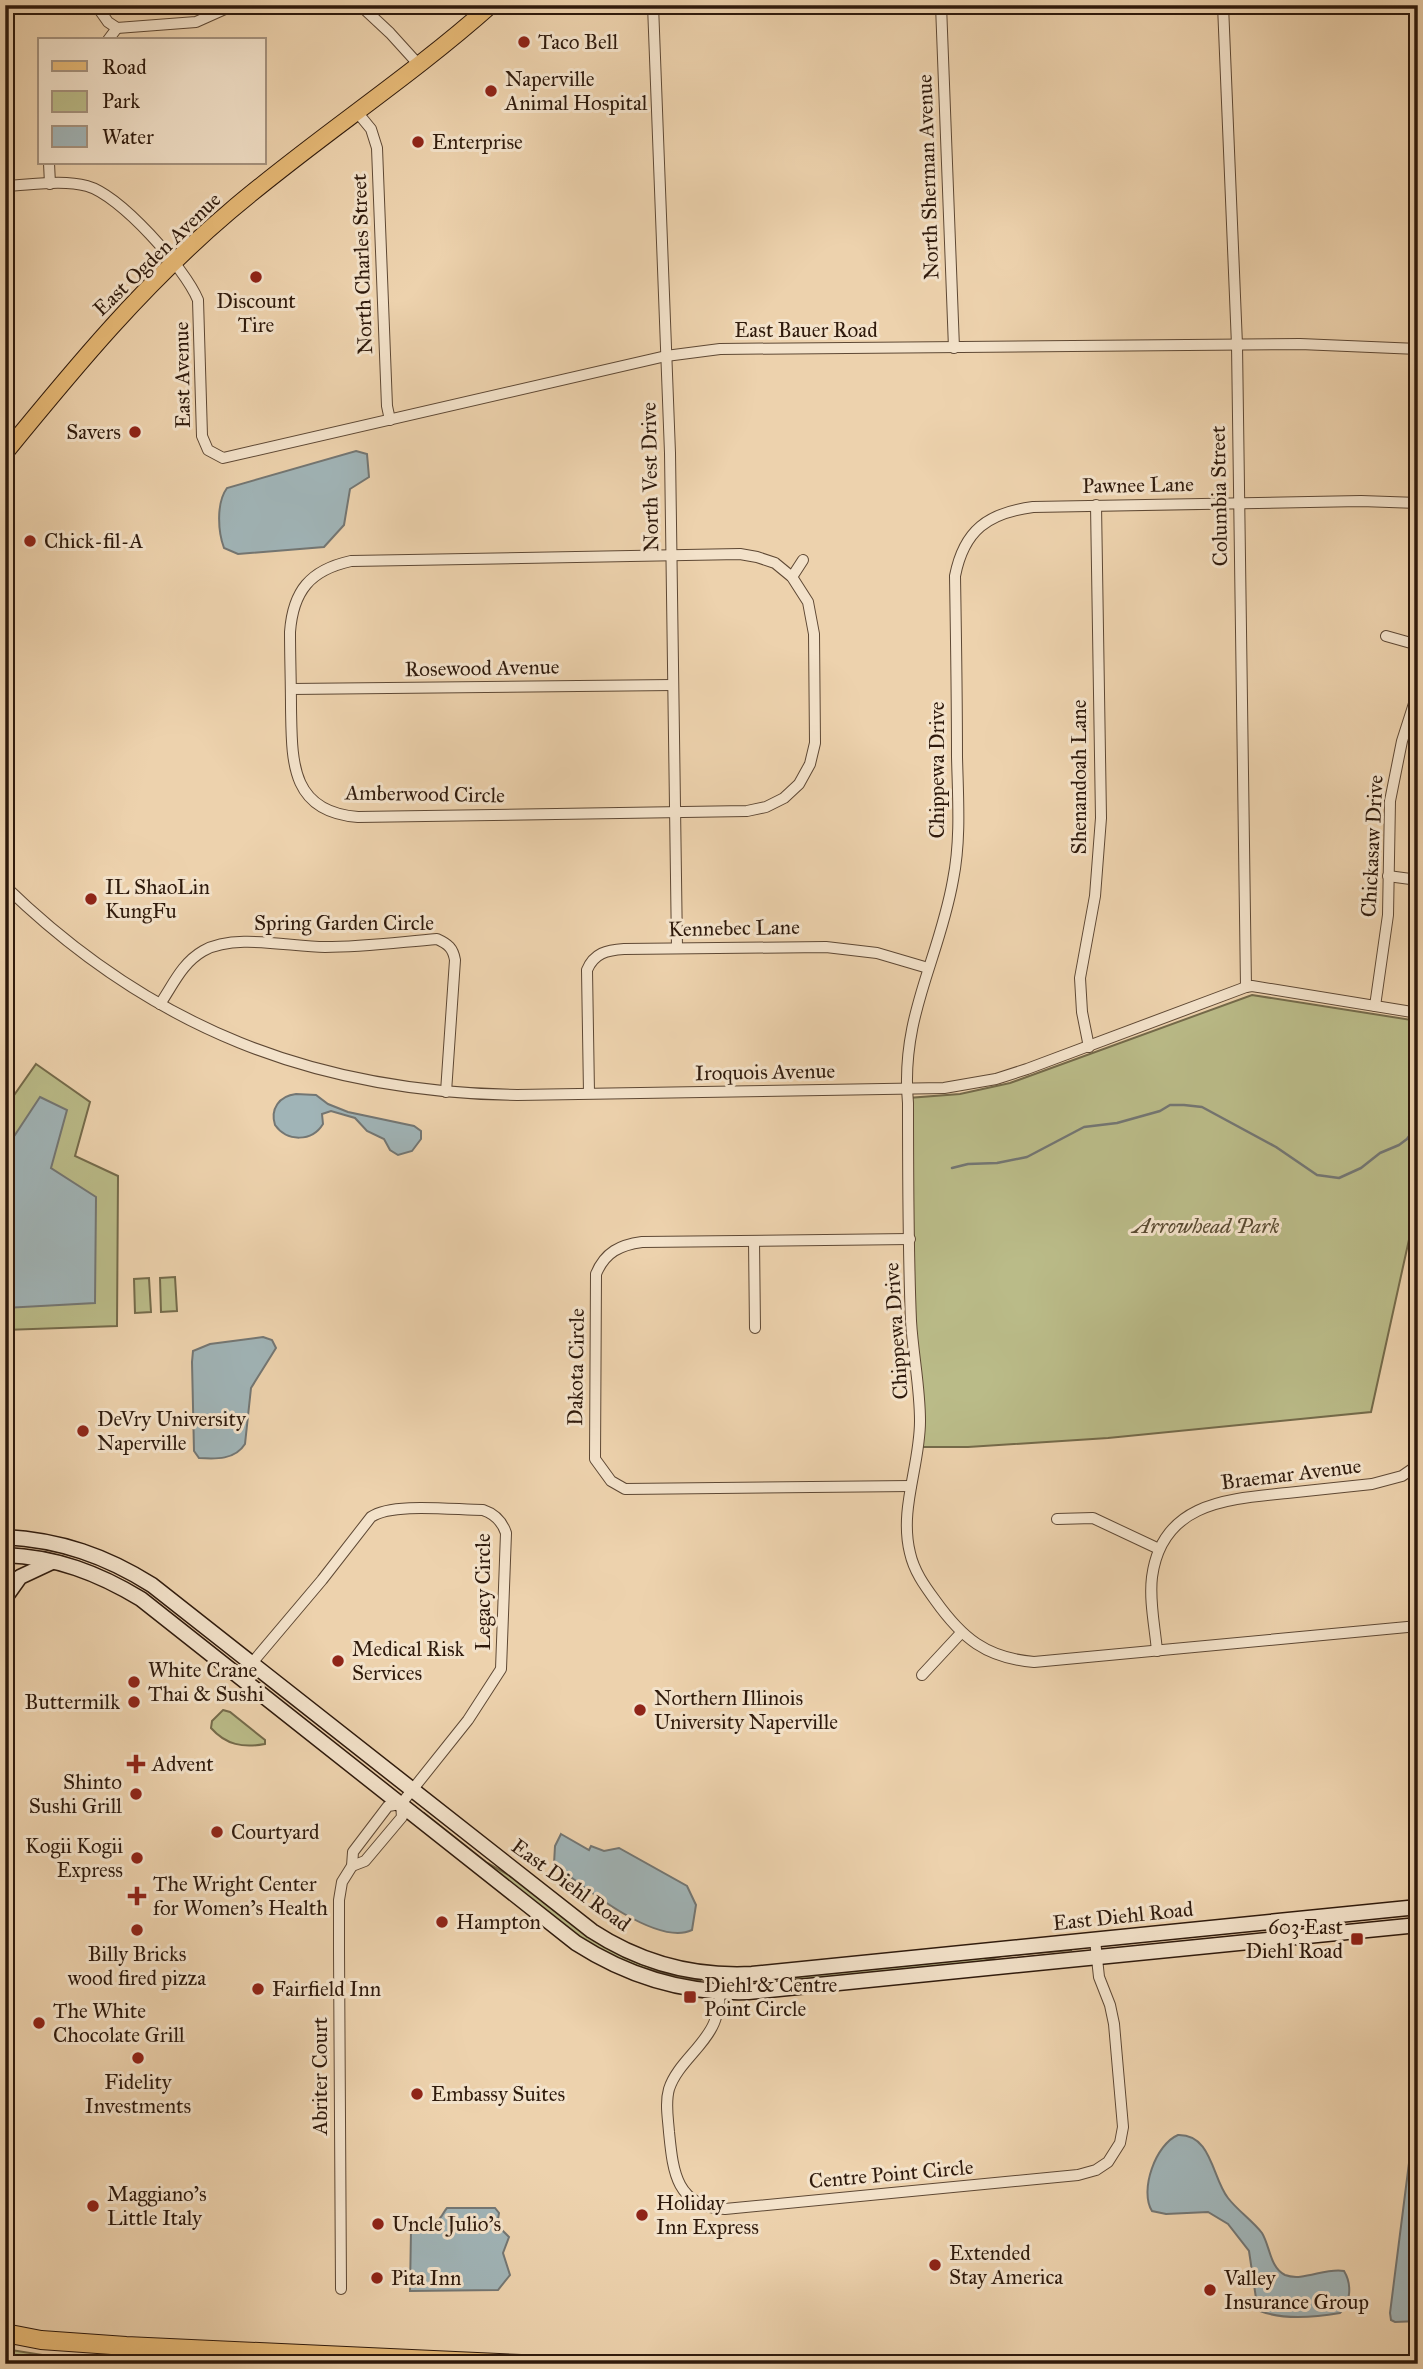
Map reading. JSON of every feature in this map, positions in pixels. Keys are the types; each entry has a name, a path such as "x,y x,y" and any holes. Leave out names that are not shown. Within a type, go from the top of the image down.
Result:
{"highway":[{"path":"5,2333 41,2340 126,2346 521,2364"}],"main road":[{"name":"East Ogden Avenue","path":"5,453 118,317 173,262 229,212 419,65 491,5"}],"street":[{"path":"96,5 108,22 117,28 196,22 234,5"},
{"path":"360,5 419,65"},
{"name":"North Vest Drive","path":"653,5 667,356 677,948"},
{"name":"North Sherman Avenue","path":"941,5 954,348"},
{"name":"Columbia Street","path":"1223,5 1237,345 1245,987"},
{"path":"110,38 117,28"},
{"name":"North Charles Street","path":"357,112 373,132 377,148 387,406 390,420"},
{"path":"49,164 50,184"},
{"name":"East Avenue","path":"5,186 78,184 109,195 190,282 200,309 202,436 208,450"},
{"name":"East Bauer Road","path":"208,450 223,458 232,457 667,356 720,349 1341,344 1418,349"},
{"name":"Pawnee Lane","path":"961,552 974,533 990,518 1004,512 1033,507 1361,501 1418,503"},
{"name":"Shenandoah Lane","path":"1089,1046 1080,993 1095,896 1101,818 1096,505"},
{"name":"Chippewa Drive","path":"961,552 955,576 958,811 954,879 911,1025 905,1073 911,1323 920,1424 907,1523 910,1554 924,1585 961,1633 993,1653 1009,1659 1034,1662 1418,1626"},
{"name":"Amberwood Circle","path":"740,554 775,563 792,577 808,602 814,634 815,743 810,764 799,784 784,798 766,807 747,811 358,817 329,810 316,803 307,794 295,771 292,755 290,632 294,603 312,578 336,564 351,561 740,554"},
{"path":"792,577 803,560"},
{"path":"1386,636 1418,645"},
{"name":"Rosewood Avenue","path":"291,690 673,685"},
{"name":"Chickasaw Drive","path":"1375,1006 1385,947 1390,801 1396,762 1413,724 1418,691"},
{"path":"1388,876 1418,880"},
{"name":"Iroquois Avenue","path":"5,886 76,950 160,1004 226,1038 284,1059 365,1081 446,1092 517,1095 944,1088 996,1079 1245,987 1418,1013"},
{"name":"Spring Garden Circle","path":"160,1004 188,962 214,946 267,943 336,947 438,939 452,949 455,960 446,1092"},
{"name":"Kennebec Lane","path":"589,1093 587,970 595,957 610,950 826,947 877,953 928,968"},
{"name":"Dakota Circle","path":"910,1238 642,1242 615,1249 600,1265 596,1274 594,1449 597,1465 611,1482 625,1489 911,1486"},
{"path":"754,1241 755,1328"},
{"name":"Braemar Avenue","path":"1157,1651 1152,1575 1159,1549 1194,1512 1235,1498 1372,1484 1402,1476 1418,1465"},
{"name":"Legacy Circle","path":"252,1663 323,1580 370,1517 393,1508 483,1510 497,1517 506,1533 501,1669 468,1720 411,1790"},
{"path":"1057,1519 1093,1518 1159,1549"},
{"name":"East Diehl Road","path":"5,1537 72,1547 116,1563 152,1585 580,1923 613,1945 634,1955 678,1969 722,1975 1418,1908"},
{"name":"East Diehl Road","path":"5,1555 55,1561 100,1576 141,1599 543,1917 589,1951 652,1980 720,1992 748,1992 1418,1926"},
{"path":"5,1598 24,1574 55,1561"},
{"path":"922,1675 961,1633"},
{"name":"Abriter Court","path":"352,1866 365,1861 402,1816 401,1804 411,1790"},
{"name":"Abriter Court","path":"341,2290 339,1900 342,1882 352,1866 353,1853 388,1805 401,1804"},
{"name":"Centre Point Circle","path":"722,1975 714,2024 671,2083 667,2108 675,2177 694,2200 706,2207 725,2209 1078,2175 1101,2167 1116,2151 1123,2127 1114,2024 1110,2005 1101,1985 1096,1940"}],"green space":[{"name":"Arrowhead Park","path":"1252,995 1418,1021 1418,1217 1410,1235 1371,1412 1108,1438 968,1447 919,1447 908,1098 960,1094 1010,1083"},
{"path":"36,1064 90,1102 75,1156 118,1176 117,1326 5,1330 5,1108"},
{"path":"175,1277 177,1311 161,1312 160,1278"},
{"path":"149,1278 151,1312 135,1313 134,1279"},
{"path":"223,1710 230,1712 265,1740 265,1744 235,1744 217,1734 211,1728 212,1721"},
{"path":"424,1813 486,1862 517,1880 586,1933 701,1978 700,1981 630,1964 591,1947 422,1815"},
{"path":"1071,1947 1071,1950 1001,1956 973,1964 741,1985 782,1981 814,1973"},
{"path":"5,2349 61,2358 106,2359 105,2362 5,2361"}],"water":[{"path":"356,451 367,454 369,477 350,489 344,525 324,547 238,554 224,548 219,518 221,501 227,488"},
{"path":"296,1094 316,1095 328,1104 348,1112 414,1126 421,1131 421,1139 412,1151 398,1155 390,1150 384,1139 367,1131 355,1118 331,1111 322,1114 323,1124 313,1134 299,1138 286,1135 275,1125 275,1109 285,1097"},
{"path":"40,1097 67,1110 51,1168 96,1197 95,1303 5,1308 5,1150"},
{"path":"263,1337 272,1340 276,1348 251,1388 245,1444 231,1456 199,1458 194,1451 193,1351 210,1344"},
{"path":"561,1834 589,1850 591,1846 604,1851 619,1848 687,1886 696,1905 692,1930 677,1933 659,1930 620,1911 582,1886 554,1864 555,1846"},
{"path":"1178,2135 1189,2137 1205,2149 1223,2190 1262,2233 1273,2262 1280,2272 1299,2277 1344,2271 1349,2293 1340,2313 1289,2317 1260,2311 1249,2251 1228,2224 1208,2212 1166,2214 1152,2211 1147,2192 1152,2168 1163,2148"},
{"path":"1409,2163 1413,2163 1418,2171 1418,2321 1395,2322 1391,2320 1390,2313"},
{"path":"447,2208 495,2208 499,2213 497,2225 509,2237 503,2253 510,2275 498,2290 410,2291 411,2229 435,2223"}],"waterway":[{"path":"952,1168 1027,1157 1084,1127 1117,1123 1160,1111 1170,1105 1184,1105 1202,1107 1276,1147 1317,1175 1339,1178 1361,1168 1380,1153 1399,1145 1418,1124"}],"place":[{"name":"Taco Bell","path":"524,42"},
{"name":"Naperville Animal Hospital","path":"491,91"},
{"name":"Enterprise","path":"418,142"},
{"name":"Discount Tire","path":"256,277"},
{"name":"Savers","path":"135,432"},
{"name":"Chick-fil-A","path":"30,541"},
{"name":"IL ShaoLin KungFu","path":"91,899"},
{"name":"DeVry University Naperville","path":"83,1431"},
{"name":"Medical Risk Services","path":"338,1661"},
{"name":"White Crane Thai & Sushi","path":"134,1682"},
{"name":"Buttermilk","path":"134,1702"},
{"name":"Northern Illinois University Naperville","path":"640,1710"},
{"name":"Advent","path":"136,1764"},
{"name":"Shinto Sushi Grill","path":"136,1794"},
{"name":"Courtyard","path":"217,1832"},
{"name":"Kogii Kogii Express","path":"137,1858"},
{"name":"The Wright Center for Women's Health","path":"137,1896"},
{"name":"Hampton","path":"442,1922"},
{"name":"Billy Bricks wood fired pizza","path":"137,1930"},
{"name":"603 East Diehl Road","path":"1357,1939"},
{"name":"Fairfield Inn","path":"258,1989"},
{"name":"Diehl & Centre Point Circle","path":"690,1997"},
{"name":"The White Chocolate Grill","path":"39,2023"},
{"name":"Fidelity Investments","path":"138,2058"},
{"name":"Embassy Suites","path":"417,2094"},
{"name":"Maggiano's Little Italy","path":"93,2206"},
{"name":"Holiday Inn Express","path":"642,2215"},
{"name":"Uncle Julio’s","path":"378,2224"},
{"name":"Extended Stay America","path":"935,2265"},
{"name":"Pita Inn","path":"377,2278"},
{"name":"Valley Insurance Group","path":"1210,2290"}]}
